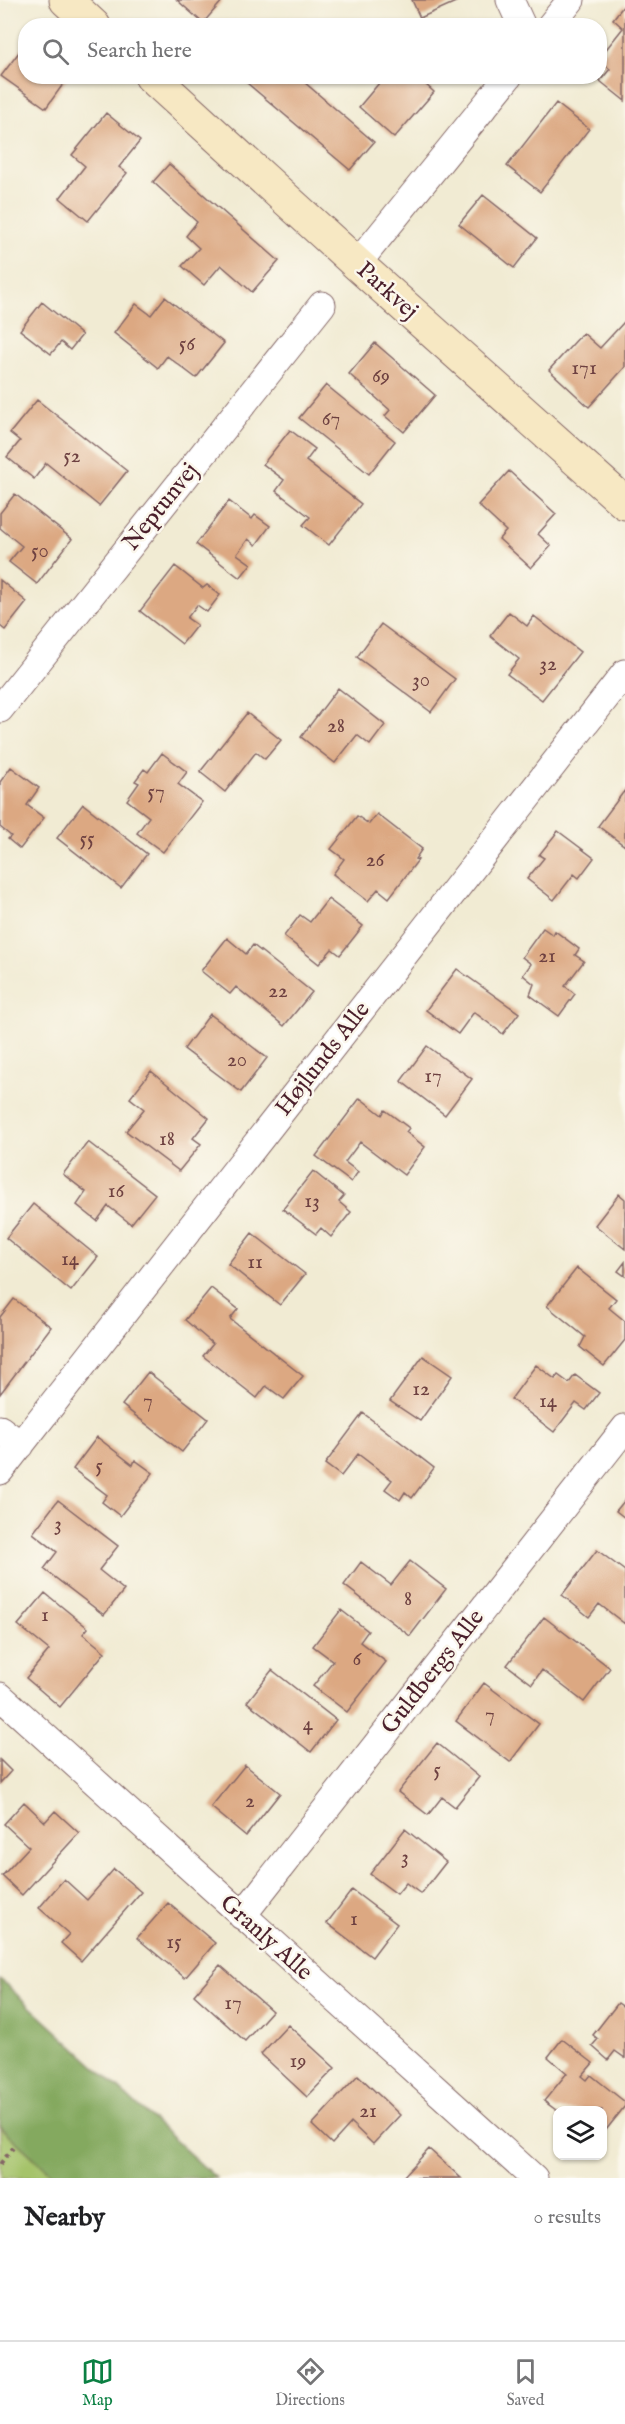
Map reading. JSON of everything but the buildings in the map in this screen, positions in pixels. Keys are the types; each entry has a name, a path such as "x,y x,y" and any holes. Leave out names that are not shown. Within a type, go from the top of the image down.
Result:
{"street":[{"path":"66,0 85,18"},
{"path":"510,0 518,18"},
{"path":"556,18 571,0"},
{"name":"Parkvej","path":"160,84 625,503"},
{"path":"357,264 503,84"},
{"name":"Neptunvej","path":"0,709 322,305"},
{"name":"Højlunds Alle","path":"0,1471 10,1437 625,673"},
{"name":"Guldbergs Alle","path":"242,1916 625,1428"},
{"name":"Granly Alle","path":"0,1696 534,2178"}],"path":[{"path":"0,2164 13,2148"}],"green space":[{"path":"0,1979 216,2178 56,2178 0,2127"},
{"path":"0,2127 56,2178 0,2178"}]}
